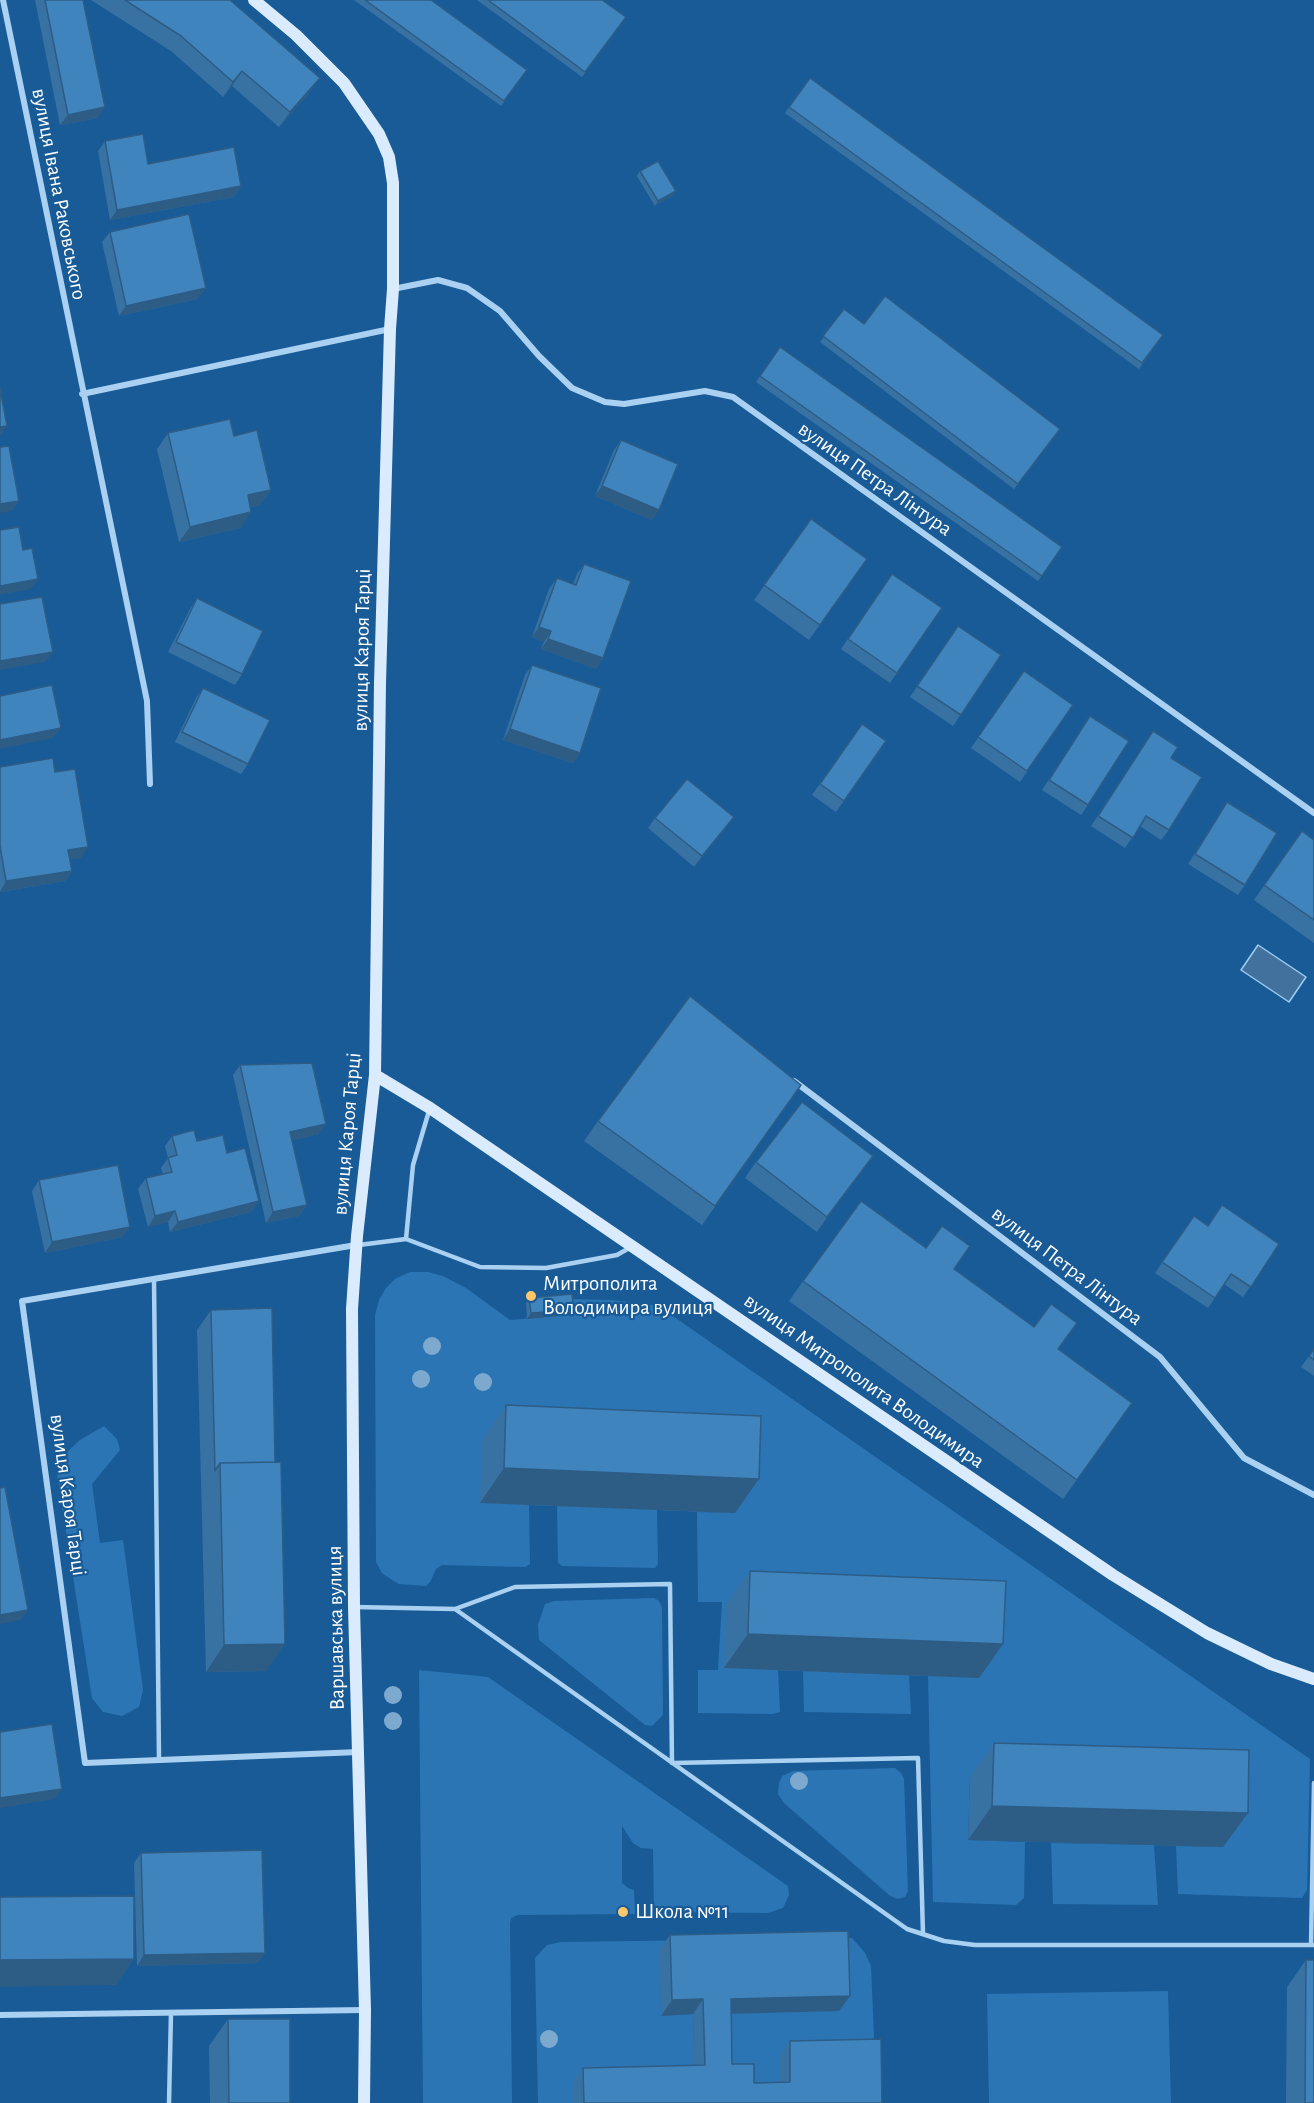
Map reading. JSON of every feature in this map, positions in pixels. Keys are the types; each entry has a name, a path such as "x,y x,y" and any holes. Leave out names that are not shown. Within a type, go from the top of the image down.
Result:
{"street":[{"name":"вулиця Івана Раковського","path":"3,0 82,394 147,701 150,784"},
{"name":"вулиця Кароя Тарці","path":"254,0 296,35 344,83 379,134 389,157 393,183 393,289 380,683 375,1075 357,1245 22,1301 85,1762 359,1752"},
{"name":"вулиця Петра Лінтура","path":"393,289 438,280 467,288 500,311 539,356 572,388 605,402 624,404 705,391 733,397 1314,813"},
{"path":"82,394 390,329"},
{"name":"вулиця Митрополита Володимира","path":"375,1075 430,1108 1113,1575 1207,1633 1271,1664 1314,1679"},
{"name":"вулиця Петра Лінтура","path":"787,1075 1160,1357 1244,1458 1314,1495"},
{"name":"Варшавська вулиця","path":"357,1245 352,1309 354,1607 359,1752 364,2103"},
{"path":"0,2015 364,2010"}],"lane":[{"path":"406,1239 413,1165 430,1108"},
{"path":"357,1245 406,1239 480,1267 546,1268 617,1255 632,1246"},
{"path":"154,1279 159,1760"},
{"path":"354,1607 455,1609 515,1587 670,1584 672,1762"},
{"path":"455,1609 907,1929 945,1941 975,1945 1312,1945 1314,1783"},
{"path":"672,1762 918,1758 923,1934"},
{"path":"169,2103 171,2013"}],"shaded area":[{"path":"1258,945 1306,977 1289,1002 1241,970"},
{"path":"410,1272 428,1272 443,1276 466,1288 510,1320 570,1315 568,1299 611,1300 653,1305 667,1312 1310,1759 1307,1890 1302,1898 1178,1894 1176,1846 1223,1847 970,1777 968,1840 1025,1842 1024,1898 1016,1905 933,1902 928,1676 778,1670 780,1712 773,1714 698,1713 698,1670 718,1670 722,1602 698,1602 697,1512 735,1513 529,1505 530,1564 525,1567 442,1565 436,1569 426,1586 399,1584 382,1573 376,1562 375,1315 379,1300 386,1288 395,1279"},
{"path":"104,1426 117,1439 120,1450 92,1484 100,1543 123,1540 143,1690 139,1707 122,1716 103,1712 92,1698 57,1474 65,1454 80,1440"},
{"path":"557,1506 657,1510 658,1564 655,1568 562,1566 558,1563"},
{"path":"654,1598 659,1601 662,1608 663,1715 652,1726 645,1725 539,1640 538,1625 545,1604 554,1601"},
{"path":"419,1670 488,1677 788,1886 789,1895 783,1908 768,1913 654,1912 653,1849 641,1848 633,1843 622,1826 622,1883 634,1890 635,1914 518,1915 511,1918 512,2103 423,2103"},
{"path":"803,1671 909,1675 911,1714 804,1712"},
{"path":"895,1768 904,1779 908,1891 905,1897 897,1899 889,1895 784,1803 778,1794 782,1776 793,1771"},
{"path":"1051,1843 1154,1845 1158,1905 1053,1904"},
{"path":"852,1938 865,1953 871,1966 874,2037 869,2046 780,2098 721,2080 720,2014 660,1950 661,2015 693,2014 695,2080 573,2083 573,2103 538,2103 535,1958 547,1945 561,1942"},
{"path":"1168,1991 1171,2103 989,2103 987,1994"}],"building":[{"path":"45,0 83,0 105,107 68,115"},
{"path":"125,0 230,0 320,78 290,112 242,71 233,82 181,36"},
{"path":"365,0 431,0 527,70 504,101"},
{"path":"488,0 602,0 626,17 585,72"},
{"path":"810,78 1163,335 1142,363 789,107"},
{"path":"143,134 148,164 234,147 241,186 117,210 105,141"},
{"path":"658,161 676,191 658,201 640,171"},
{"path":"189,214 206,288 126,306 110,232"},
{"path":"885,296 1060,429 1018,484 823,336 844,309 864,324"},
{"path":"780,347 1062,547 1042,576 760,376"},
{"path":"0,388 7,426 0,427"},
{"path":"230,419 234,436 257,430 271,490 248,495 251,512 190,527 168,433"},
{"path":"621,440 678,464 659,510 602,486"},
{"path":"9,446 19,501 0,504 0,447"},
{"path":"811,519 867,559 820,625 764,585"},
{"path":"19,527 23,550 32,548 38,579 0,586 0,530"},
{"path":"584,564 631,581 603,658 548,639 551,631 539,627 557,578 576,585"},
{"path":"892,574 942,608 897,673 848,639"},
{"path":"42,597 53,652 0,661 0,604"},
{"path":"197,598 263,631 242,674 176,642"},
{"path":"958,626 1001,655 961,715 917,686"},
{"path":"532,665 601,688 580,753 510,729"},
{"path":"1024,671 1073,705 1027,771 978,737"},
{"path":"52,685 61,728 0,740 0,696"},
{"path":"203,688 270,720 248,764 182,732"},
{"path":"1090,716 1129,741 1088,805 1049,780"},
{"path":"862,724 886,741 844,801 820,784"},
{"path":"1153,731 1178,747 1171,758 1202,777 1169,830 1146,816 1133,838 1098,816"},
{"path":"53,758 55,772 75,769 88,847 68,850 72,871 6,881 0,846 0,767"},
{"path":"687,779 734,817 702,856 655,818"},
{"path":"1227,802 1277,833 1245,885 1195,854"},
{"path":"1302,831 1314,840 1314,920 1264,885"},
{"path":"690,996 801,1085 715,1206 598,1121"},
{"path":"312,1063 326,1124 290,1132 307,1205 273,1212 240,1065"},
{"path":"802,1102 873,1156 827,1217 756,1162"},
{"path":"194,1130 197,1141 223,1135 227,1153 245,1148 259,1201 178,1222 175,1211 155,1216 146,1178 172,1172 168,1158 177,1155 172,1136"},
{"path":"118,1165 130,1227 52,1242 39,1180"},
{"path":"861,1201 926,1248 942,1226 970,1246 954,1269 1034,1327 1051,1304 1077,1323 1058,1349 1132,1403 1077,1480 803,1281"},
{"path":"1222,1205 1279,1244 1251,1287 1231,1274 1215,1298 1162,1262 1194,1216 1208,1226"},
{"path":"572,1294 574,1310 531,1313 529,1298"},
{"path":"272,1308 275,1462 220,1463 215,1471 211,1310"},
{"path":"1314,1349 1314,1360 1309,1356"},
{"path":"506,1405 761,1416 759,1479 504,1468"},
{"path":"281,1462 285,1644 224,1645 220,1463"},
{"path":"5,1487 28,1610 0,1615 0,1488"},
{"path":"750,1571 1006,1581 1003,1644 748,1634"},
{"path":"52,1724 62,1789 0,1798 0,1732"},
{"path":"994,1743 1249,1750 1248,1813 992,1806"},
{"path":"262,1850 265,1953 144,1955 141,1853"},
{"path":"134,1896 134,1959 0,1960 0,1897"},
{"path":"848,1931 850,1996 731,1999 732,2064 754,2064 754,2083 790,2082 790,2041 881,2039 882,2103 584,2103 583,2068 705,2065 703,1999 672,2000 670,1935"},
{"path":"1306,1960 1314,1960 1314,2103 1305,2103"},
{"path":"228,2019 290,2019 290,2103 229,2103"}],"place":[{"name":"Митрополита Володимира вулиця","path":"531,1296"},
{"name":"Школа №11","path":"623,1912"}]}
